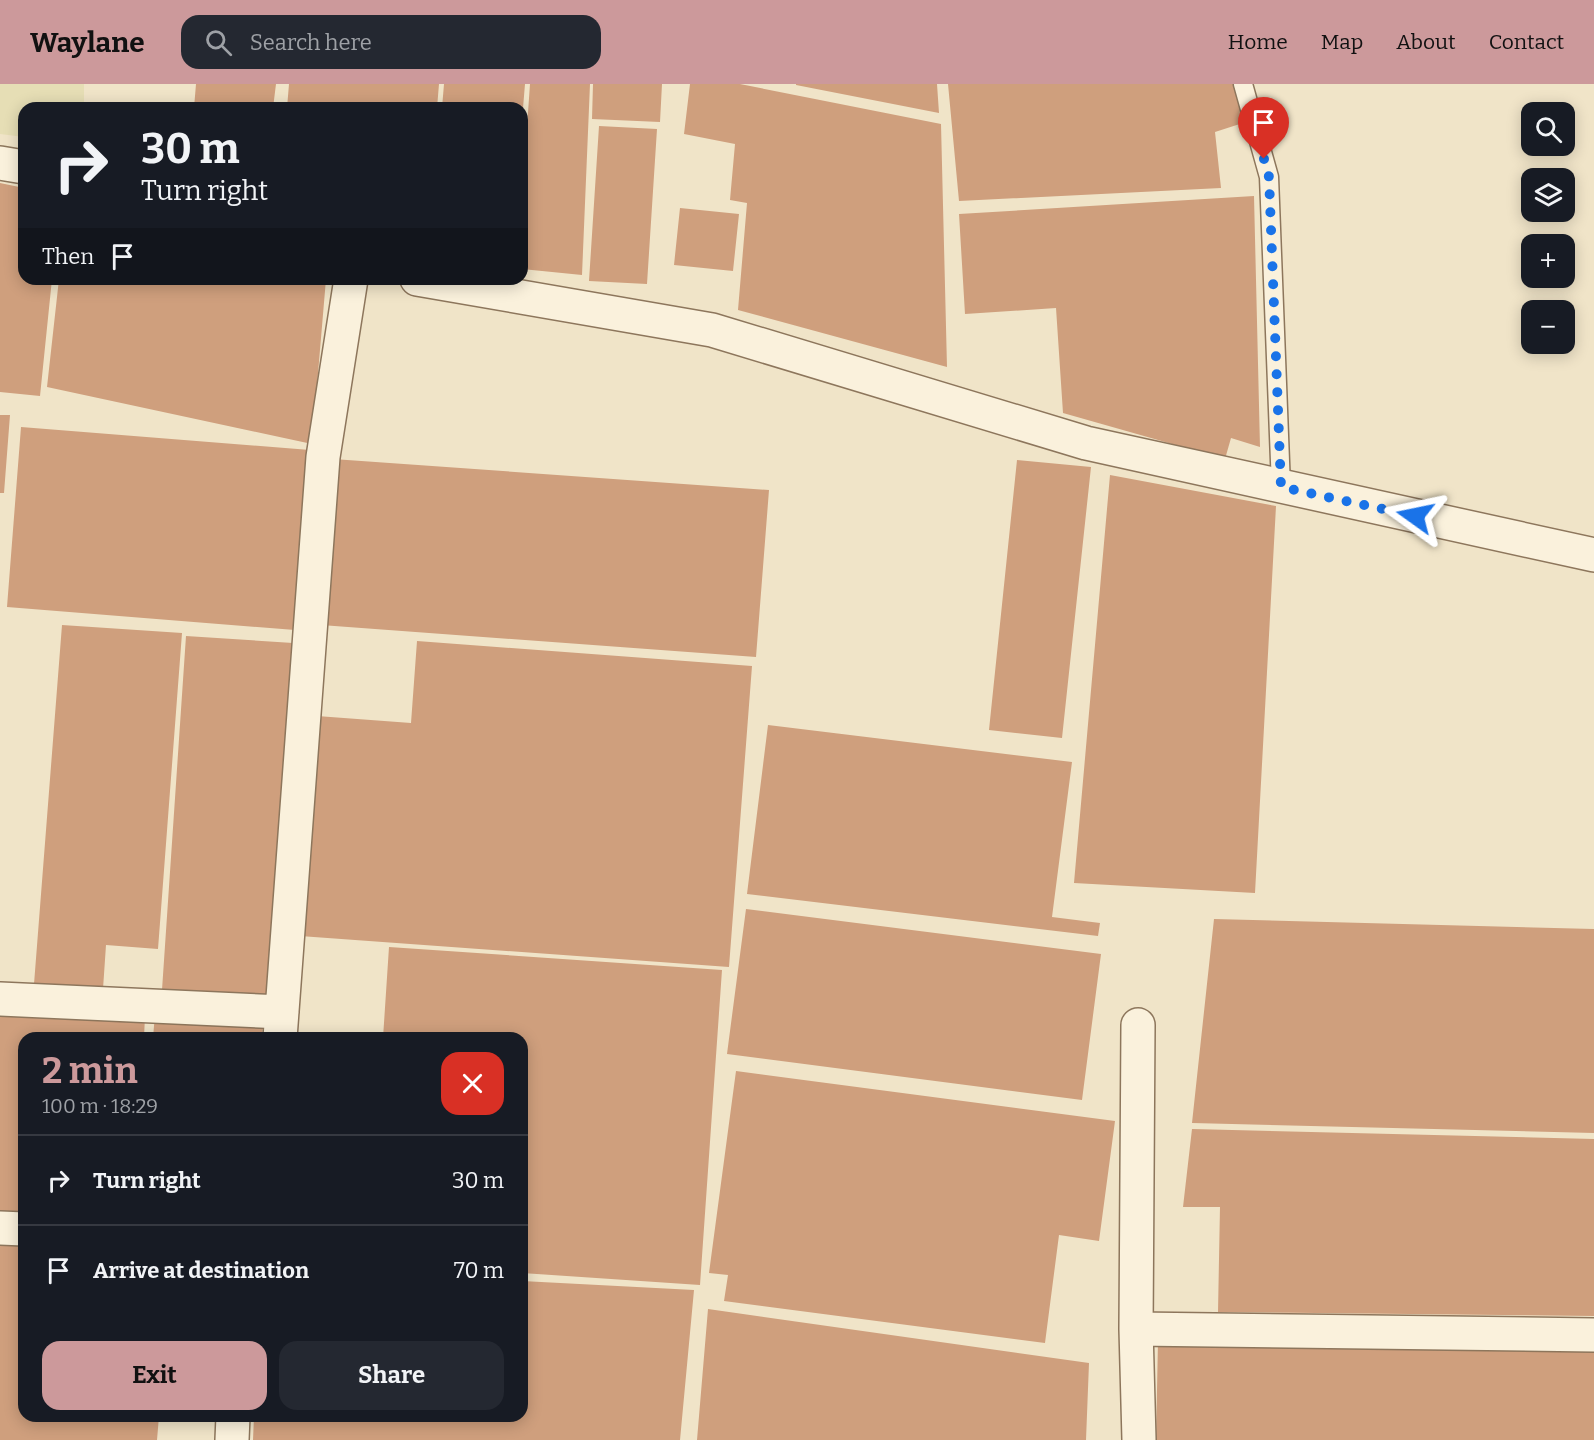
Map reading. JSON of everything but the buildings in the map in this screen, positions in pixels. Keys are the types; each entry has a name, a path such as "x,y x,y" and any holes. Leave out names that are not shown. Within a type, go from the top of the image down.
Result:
{"street":[{"path":"0,163 18,166"},
{"path":"0,999 281,1025 323,457 350,285"},
{"path":"452,285 712,330 1086,443 1594,555"},
{"path":"1138,1025 1136,1329 1139,1440"},
{"path":"0,1228 18,1229"},
{"path":"1136,1329 1594,1335"},
{"path":"232,1440 233,1422"}],"lane":[{"path":"1243,84 1269,177 1281,487"}],"shaded area":[{"path":"0,84 84,84 84,102 18,102 18,136 0,134"}],"route":[{"path":"1264,159 1269,177 1281,487 1415,516"}]}
